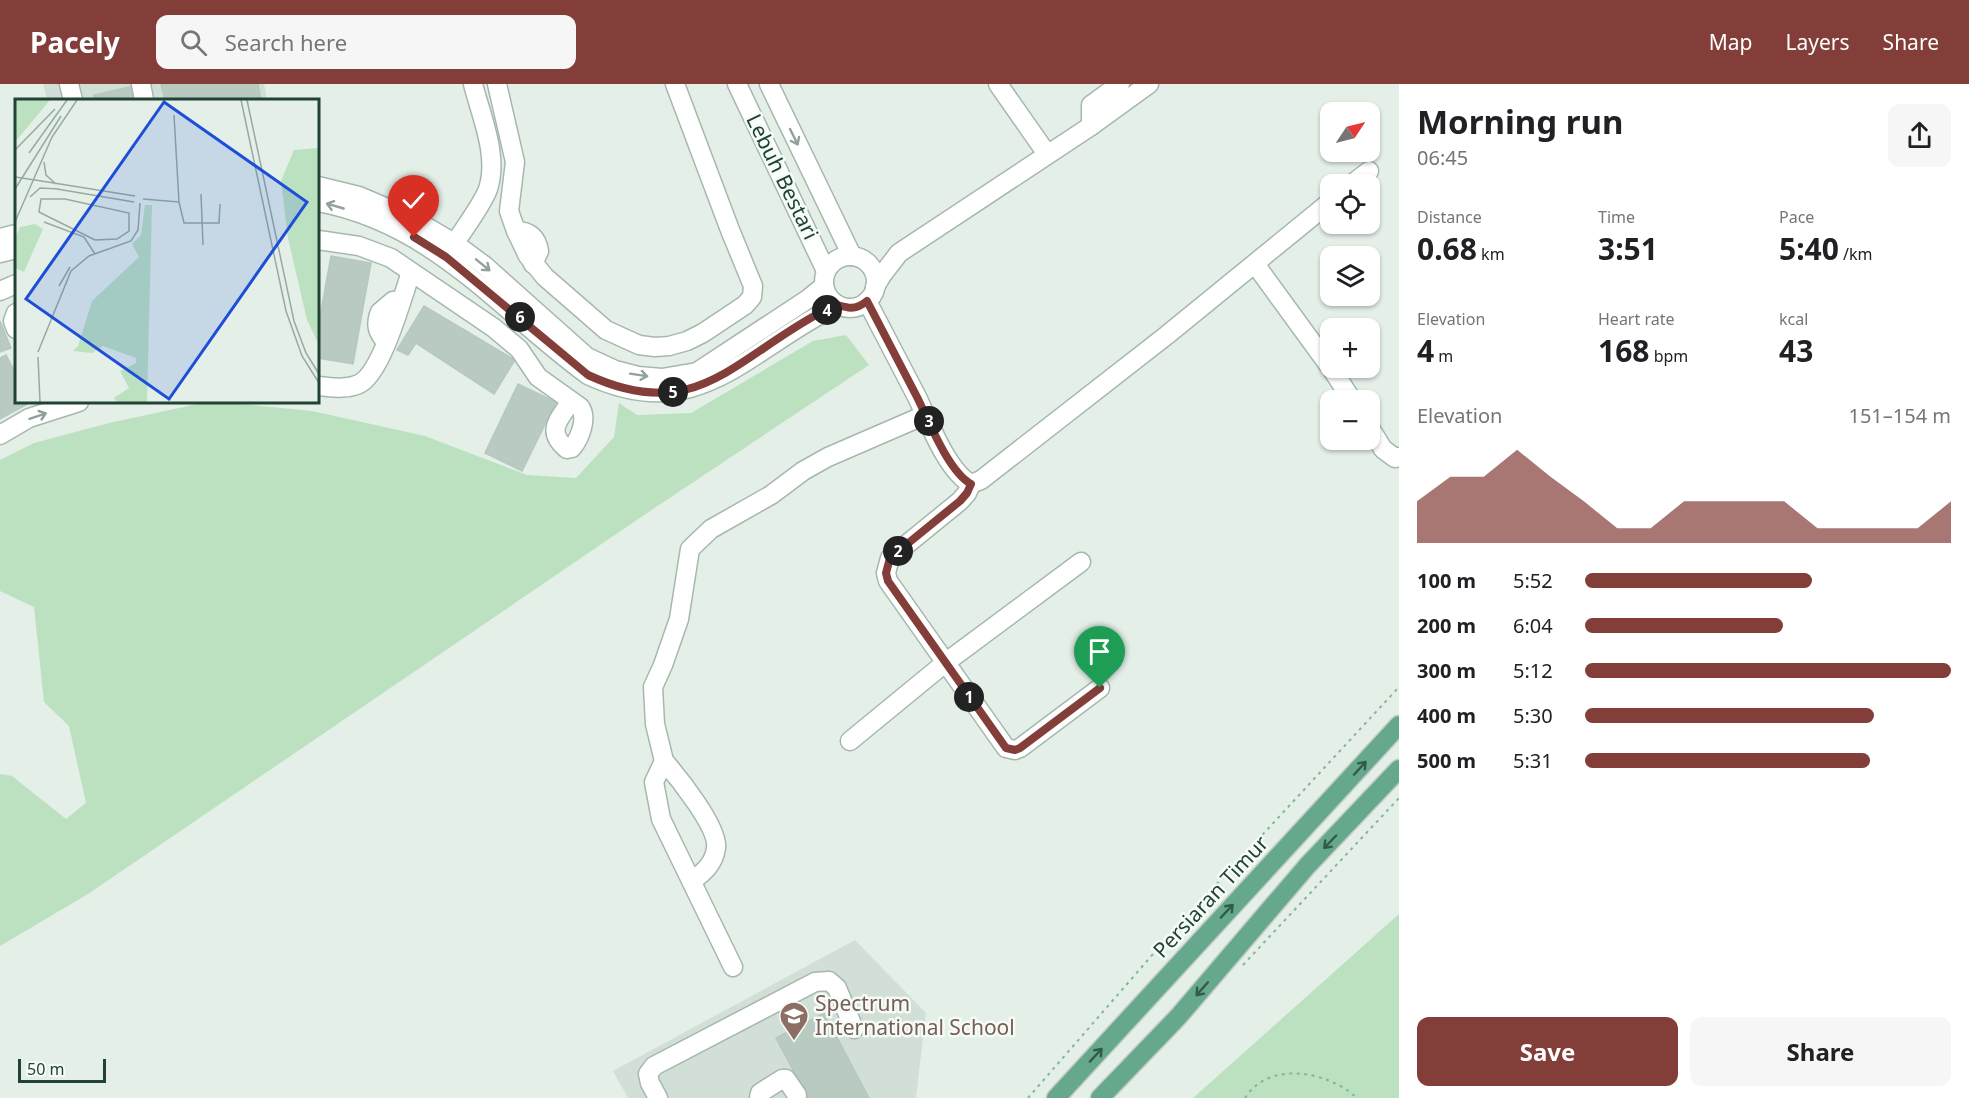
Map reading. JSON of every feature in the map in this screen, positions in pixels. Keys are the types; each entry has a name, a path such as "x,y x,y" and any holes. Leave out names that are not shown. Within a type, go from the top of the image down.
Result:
{"main road":[{"name":"Persiaran Timur","path":"1056,1098 1399,725"},
{"path":"1100,1098 1178,1017 1307,866 1399,769"}],"street":[{"path":"69,84 73,99"},
{"path":"141,84 144,99"},
{"path":"450,250 487,191 491,173 490,152 473,84"},
{"path":"498,85 515,162 509,211 516,231 533,264 606,330 639,345 655,347 687,341 710,328 749,301 752,297 753,286 675,84"},
{"name":"Lebuh Bestari","path":"737,84 825,278"},
{"name":"Lebuh Bestari","path":"769,84 858,258"},
{"path":"998,84 1047,154"},
{"path":"1091,126 1091,105 1120,84"},
{"path":"825,278 831,300 838,305 852,308 871,294 899,253 1091,126 1149,84"},
{"path":"1365,174 1369,171"},
{"path":"320,186 358,196 415,220 588,375 609,385 645,392 679,392 702,386 721,377 798,326 838,305"},
{"path":"320,203 367,215 485,266 587,357 615,370 638,376 662,378 697,372 808,299 825,278 832,262 841,257 858,258 899,253"},
{"path":"1100,688 1020,748 1011,749 1001,743 888,581 886,573 890,558 960,501 971,484 981,480 1167,335 1320,210"},
{"path":"359,246 367,215"},
{"path":"0,238 15,234"},
{"path":"320,240 359,246 391,258 494,328 519,349 538,377 571,401"},
{"path":"0,253 15,249"},
{"path":"858,258 873,270 871,294 926,415 956,470 963,479 971,484"},
{"path":"1255,264 1320,353"},
{"path":"320,386 345,388 359,384 371,384 369,377 378,363 411,272"},
{"path":"0,435 29,418 74,404"},
{"path":"692,881 710,866 717,847 693,796 664,761 655,724 653,687 679,619 690,549 711,528 771,495 803,471 856,444 926,415"},
{"path":"1380,444 1383,449 1397,457"},
{"path":"850,741 945,663 1081,562"},
{"path":"664,761 654,782 662,819 733,967"},
{"path":"658,1098 648,1074 654,1066 815,982 829,981 837,988 854,1029"},
{"path":"759,1098 760,1093 782,1079 789,1082 797,1095"}],"path":[{"path":"1028,1098 1167,938 1399,687"},
{"path":"1240,969 1399,798"},
{"path":"1245,1098 1256,1084 1269,1076 1304,1074 1325,1079 1348,1090 1356,1098"}],"shaded area":[{"path":"43,84 264,84 267,99 47,99"},
{"name":"Spectrum International School","path":"855,940 926,1013 916,1098 628,1098 613,1071"}],"green space":[{"path":"846,335 869,365 647,513 88,894 0,946 0,774 12,776 66,819 86,803 69,726 44,702 34,607 0,591 0,460 34,443 109,423 198,404 240,404 312,411 425,436 527,475 576,478 614,437 619,403 637,415 691,413 813,341"},
{"path":"1399,914 1399,1098 1193,1098"}],"building":[{"path":"161,84 258,84 261,99 165,99"},
{"path":"130,87 134,99 95,99 94,95"},
{"path":"331,256 371,263 353,364 320,358 320,317"},
{"path":"424,306 515,360 494,394 416,343 408,355 397,350"},
{"path":"0,321 11,348 0,352"},
{"path":"6,355 15,372 15,404 27,404 0,419 0,358"},
{"path":"518,384 556,402 522,471 485,453"},
{"path":"824,1013 869,1098 808,1098 776,1038"}],"place":[{"name":"Spectrum International School","path":"794,1042"}],"route":[{"path":"414,237 446,257 588,375 609,385 628,390 654,393 686,391 702,386 721,377 818,314 838,305 852,308 867,301 933,432 956,470 963,479 971,484 960,501 890,558 886,573 888,581 1006,748 1015,750 1020,748 1100,688"}]}
